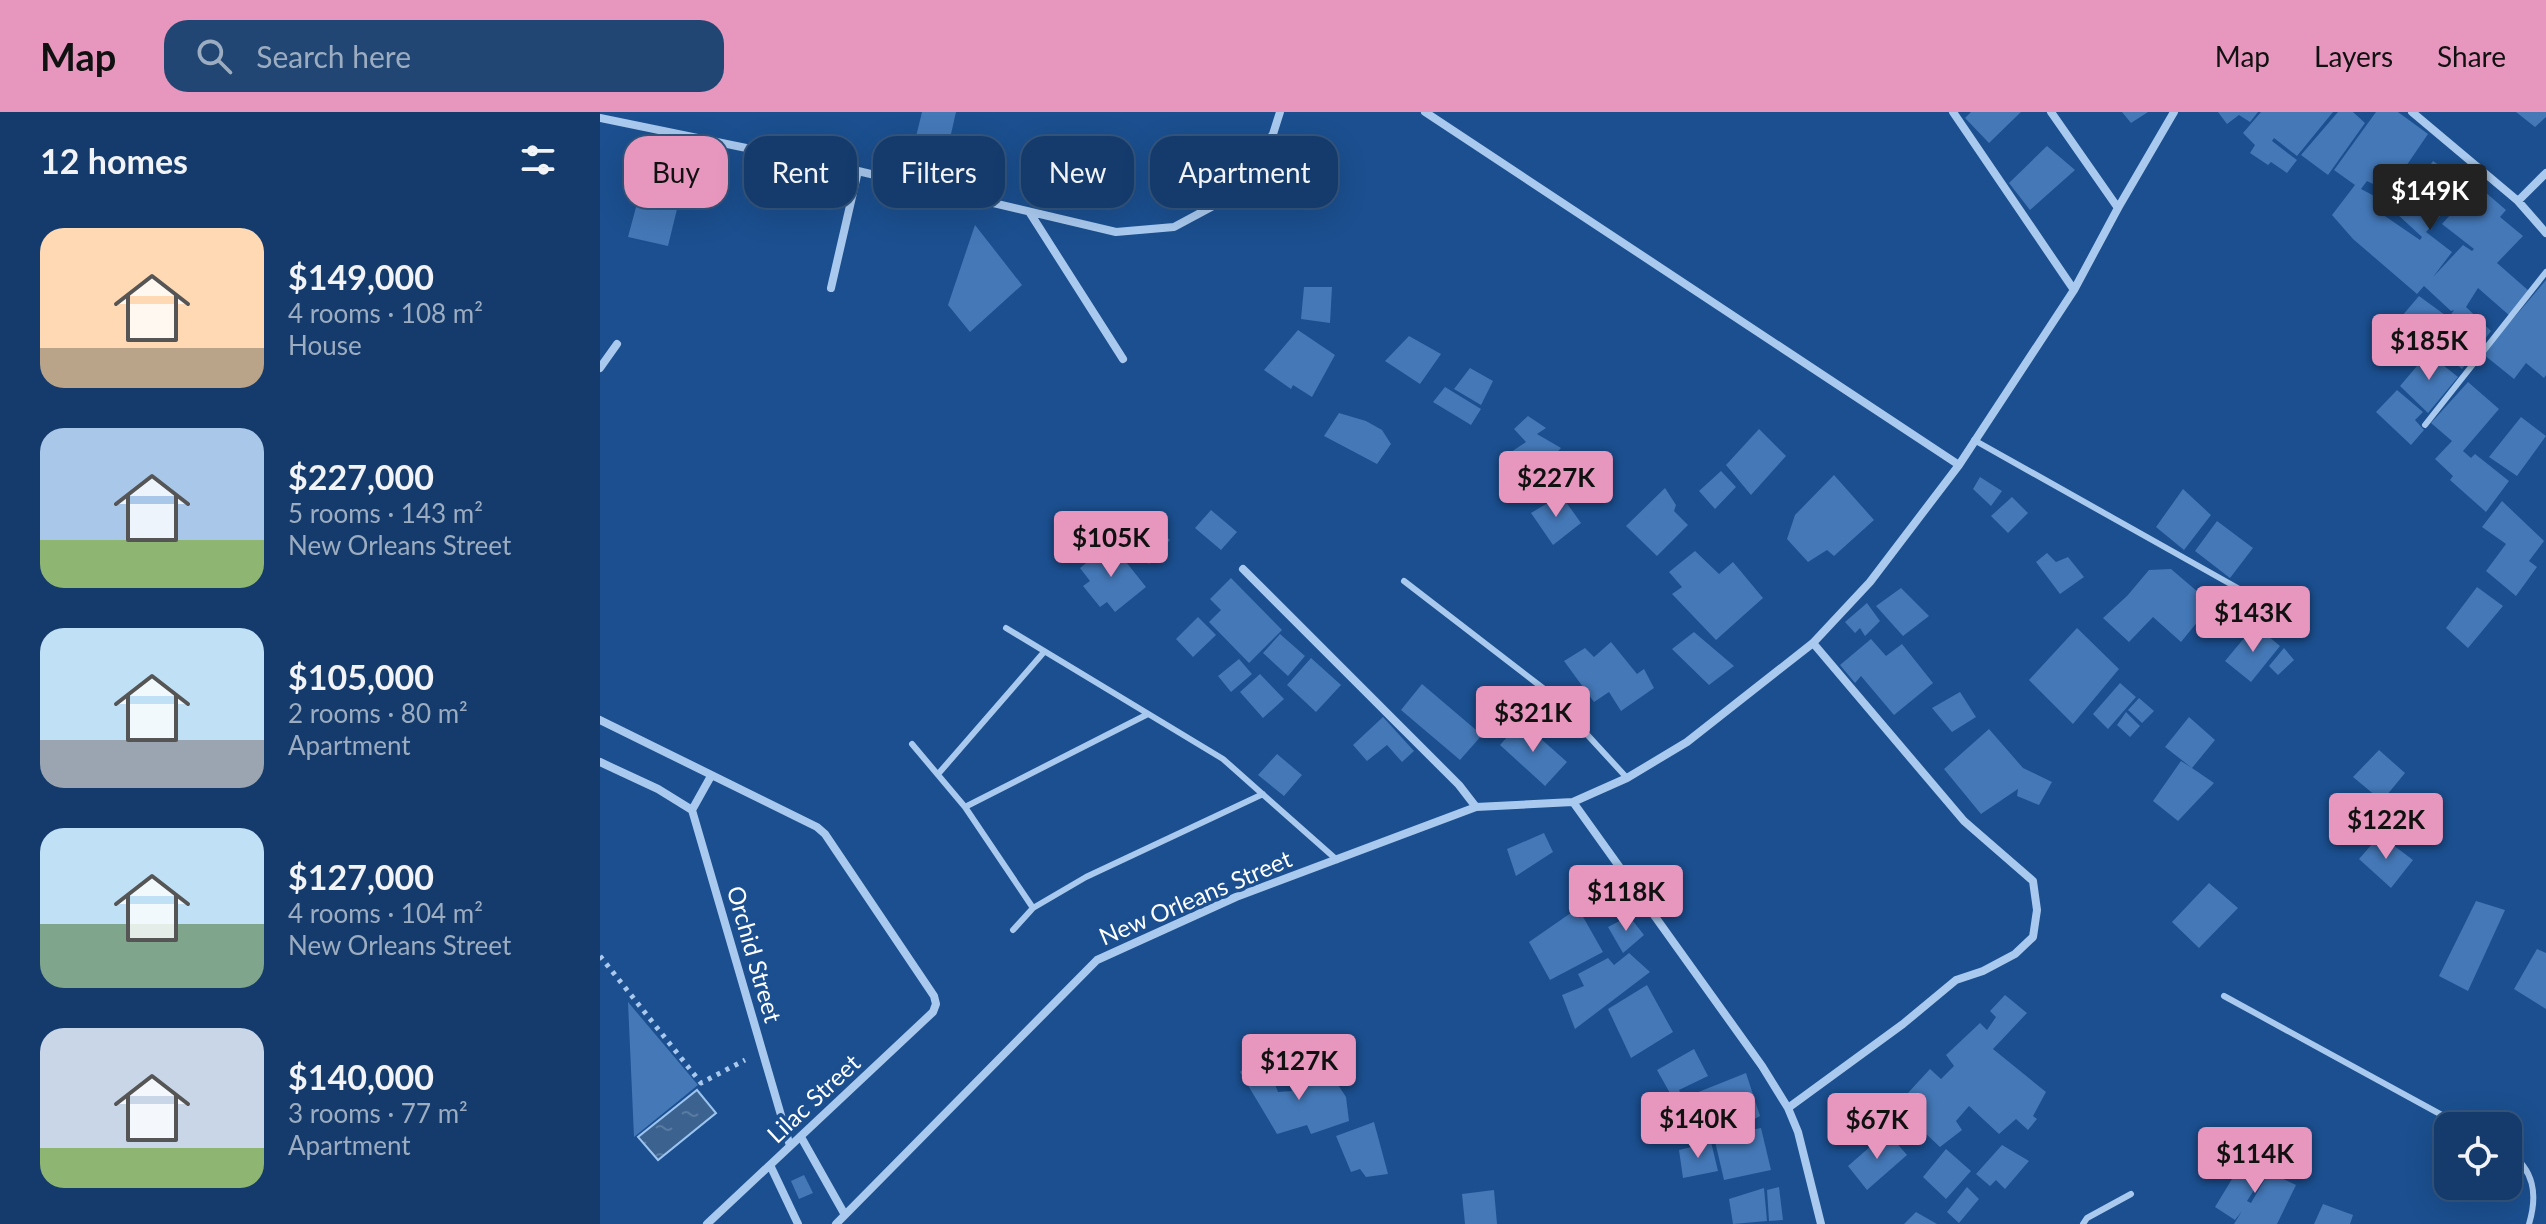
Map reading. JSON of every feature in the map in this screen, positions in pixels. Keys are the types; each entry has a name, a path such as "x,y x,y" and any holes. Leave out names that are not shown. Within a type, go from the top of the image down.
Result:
{"street":[{"path":"600,118 858,171 1116,232 1174,227 1230,197 1273,134 1280,112"},
{"path":"1425,112 1959,465"},
{"path":"1953,112 2074,290"},
{"path":"2051,112 2118,208"},
{"path":"1821,1224 1802,1145 1788,1108 1762,1066 1573,802 1627,778 1687,742 1813,643 1870,582 1959,465 2074,290 2174,112"},
{"path":"2412,112 2518,201 2546,233"},
{"path":"831,288 858,171"},
{"path":"2518,201 2546,173"},
{"path":"1029,212 1123,359"},
{"path":"600,368 617,344"},
{"path":"1243,569 1459,785 1476,807"},
{"path":"1788,1108 1903,1024 1956,980 1983,971 2015,954 2033,937 2037,910 2033,881 1964,821 1813,643"},
{"path":"600,720 663,749 711,776 692,810 658,789 600,762"},
{"name":"Lilac Street","path":"707,1224 933,1012 936,1004 934,996 825,834 807,821 711,776"},
{"name":"New Orleans Street","path":"836,1224 1097,960 1236,897 1476,807 1573,802"},
{"name":"Orchid Street","path":"692,810 790,1146"},
{"path":"801,1137 845,1215"},
{"path":"770,1165 798,1224"}],"lane":[{"path":"2425,425 2546,272"},
{"path":"1974,440 2275,609"},
{"path":"1404,581 1548,692 1627,778"},
{"path":"1006,628 1223,759 1337,860"},
{"path":"939,773 1044,652"},
{"path":"965,807 1148,714"},
{"path":"912,744 965,807 1033,908"},
{"path":"1013,930 1033,908 1086,877 1263,794"},
{"path":"2224,996 2436,1112"},
{"path":"2522,1162 2534,1185 2534,1207 2529,1224"},
{"path":"2083,1224 2087,1218 2131,1194"}],"path":[{"path":"600,956 701,1083 762,1050"}],"water":[{"path":"697,1090 716,1113 658,1160 638,1137"}],"building":[{"path":"922,112 956,112 951,136 916,136"},
{"path":"1971,112 2021,112 1989,143 1965,118"},
{"path":"2122,112 2148,112 2131,123"},
{"path":"2218,112 2258,112 2250,122 2239,115 2227,124"},
{"path":"2261,112 2333,112 2297,156 2274,138 2272,141 2297,160 2287,173 2250,153 2255,145 2243,133"},
{"path":"2338,112 2353,112 2365,123 2328,175 2301,155"},
{"path":"2376,112 2398,112 2428,134 2400,175 2392,169 2381,188 2367,181 2361,189 2384,201 2376,210 2420,240 2422,237 2396,213 2433,161 2468,185 2426,232 2452,252 2433,277 2463,245 2472,251 2474,249 2442,224 2477,185 2506,210 2500,217 2523,236 2497,263 2529,291 2510,316 2478,288 2466,307 2491,331 2462,369 2431,344 2454,310 2451,311 2424,286 2417,294 2353,239 2332,215 2355,185 2334,170"},
{"path":"2516,112 2546,112 2546,117 2535,127"},
{"path":"2047,146 2075,170 2030,210 2009,183"},
{"path":"636,208 677,208 668,246 628,237"},
{"path":"975,225 1022,285 970,332 948,305"},
{"path":"2546,280 2546,375 2544,378 2526,363 2514,379 2483,354"},
{"path":"1304,287 1332,287 1330,323 1301,319"},
{"path":"2419,296 2445,315 2425,344 2396,323"},
{"path":"1298,330 1335,355 1312,397 1293,385 1291,389 1264,370"},
{"path":"1409,336 1441,354 1420,384 1385,361"},
{"path":"2428,353 2458,377 2428,413 2400,386"},
{"path":"1470,368 1493,381 1481,405 1454,389"},
{"path":"2468,382 2499,409 2463,451 2471,458 2475,454 2509,481 2486,512 2450,480 2453,476 2435,459 2452,441 2431,423"},
{"path":"1445,387 1481,409 1471,425 1433,402"},
{"path":"2397,390 2423,412 2415,420 2424,430 2411,445 2376,412"},
{"path":"1339,413 1366,421 1382,430 1391,444 1377,464 1324,436"},
{"path":"1528,416 1546,428 1537,434 1561,448 1533,478 1511,452 1526,442 1514,429"},
{"path":"2521,417 2546,436 2517,476 2489,457"},
{"path":"1759,429 1786,456 1751,495 1726,465"},
{"path":"1721,471 1736,487 1715,509 1699,491"},
{"path":"1834,475 1874,520 1834,556 1827,550 1808,562 1787,539 1795,515"},
{"path":"1980,477 2002,491 1991,506 1973,489"},
{"path":"1665,488 1676,505 1674,511 1688,525 1657,556 1626,526"},
{"path":"2183,489 2211,515 2184,550 2156,527"},
{"path":"1561,495 1581,523 1553,545 1531,513"},
{"path":"2012,497 2028,513 2008,533 1991,516"},
{"path":"2502,501 2544,541 2529,561 2537,567 2516,596 2486,571 2506,544 2482,527"},
{"path":"1211,510 1237,532 1221,550 1195,528"},
{"path":"1139,512 1170,540 1149,564 1139,555 1132,563 1117,549 1123,543 1116,538"},
{"path":"2217,521 2253,548 2230,578 2195,551"},
{"path":"1111,543 1146,587 1115,612 1107,602 1100,607 1083,586 1090,581 1080,568"},
{"path":"1695,551 1719,574 1733,562 1763,598 1716,640 1672,594 1682,587 1669,572"},
{"path":"2047,553 2056,562 2068,557 2084,577 2060,594 2036,562"},
{"path":"2171,569 2212,604 2181,642 2153,617 2129,642 2103,618 2149,570"},
{"path":"1231,578 1282,630 1249,663 1209,622 1221,610 1210,599"},
{"path":"2477,587 2503,606 2468,648 2446,628"},
{"path":"1901,588 1929,616 1903,636 1876,606"},
{"path":"1867,603 1880,621 1865,636 1860,628 1855,633 1845,622"},
{"path":"1198,617 1216,635 1193,657 1176,639"},
{"path":"2255,625 2280,646 2251,682 2225,661"},
{"path":"2077,628 2119,669 2073,724 2029,680"},
{"path":"1694,632 1734,666 1709,685 1672,649"},
{"path":"1280,634 1305,656 1288,676 1263,653"},
{"path":"1871,639 1886,656 1902,644 1933,683 1894,715 1861,676 1855,683 1840,665"},
{"path":"1611,642 1637,674 1644,669 1654,688 1621,711 1609,692 1594,702 1564,661 1585,648 1594,657"},
{"path":"2284,648 2294,660 2278,675 2269,666"},
{"path":"1311,658 1341,685 1316,712 1287,685"},
{"path":"1239,659 1252,674 1231,692 1218,676"},
{"path":"1260,674 1284,699 1263,718 1240,692"},
{"path":"2120,683 2136,697 2108,729 2093,714"},
{"path":"1422,684 1482,735 1460,760 1401,710"},
{"path":"1960,692 1976,717 1952,732 1932,708"},
{"path":"2139,698 2154,711 2142,723 2128,710"},
{"path":"2126,712 2140,726 2130,737 2117,725"},
{"path":"1383,717 1414,751 1402,762 1387,745 1367,761 1353,745"},
{"path":"2189,717 2215,740 2192,768 2165,747"},
{"path":"1521,721 1567,762 1545,786 1500,745"},
{"path":"1989,729 2023,768 2052,782 2039,805 2017,796 2018,789 1981,814 1944,769"},
{"path":"2379,750 2405,773 2382,801 2353,777"},
{"path":"1277,754 1302,775 1284,796 1258,775"},
{"path":"2181,761 2214,783 2178,821 2153,801"},
{"path":"1544,833 1553,852 1516,876 1507,849"},
{"path":"2380,835 2413,860 2391,888 2359,859"},
{"path":"2209,883 2238,908 2199,948 2172,922"},
{"path":"2476,901 2505,910 2468,991 2439,976"},
{"path":"1578,908 1603,952 1550,980 1529,942"},
{"path":"1629,916 1644,935 1623,953 1608,927"},
{"path":"2537,949 2546,953 2546,1009 2514,989"},
{"path":"1629,953 1650,972 1575,1029 1562,995 1584,986 1578,974 1608,958 1614,965"},
{"path":"1647,985 1673,1032 1631,1058 1608,1009"},
{"path":"2005,995 2027,1013 1993,1049 2046,1092 2033,1116 2037,1119 2028,1130 2016,1119 1999,1134 1969,1106 1956,1121 1962,1130 1940,1147 1896,1106 1930,1069 1941,1079 1954,1066 1946,1055 1980,1023 1987,1030 1996,1017 1990,1011"},
{"path":"628,1002 698,1085 634,1137"},
{"path":"1694,1049 1708,1076 1679,1090 1692,1117 1666,1134 1647,1109 1671,1095 1657,1070"},
{"path":"1250,1062 1259,1076 1269,1069 1278,1092 1292,1091 1289,1084 1316,1074 1319,1080 1331,1074 1346,1097 1349,1121 1311,1134 1307,1125 1277,1134 1240,1072"},
{"path":"1746,1073 1760,1116 1749,1122 1745,1118 1719,1126 1705,1117 1696,1093"},
{"path":"1374,1122 1388,1174 1366,1177 1360,1169 1351,1172 1336,1136"},
{"path":"1761,1128 1771,1170 1724,1180 1714,1137"},
{"path":"1887,1132 1907,1155 1867,1190 1848,1166"},
{"path":"1711,1142 1718,1171 1683,1178 1679,1150"},
{"path":"2002,1145 2029,1161 2005,1189 1996,1180 1990,1186 1976,1174"},
{"path":"1946,1149 1971,1171 1946,1199 1923,1177"},
{"path":"2246,1156 2269,1167 2247,1201 2251,1203 2269,1172 2296,1185 2277,1224 2234,1224 2242,1211 2235,1220 2215,1207"},
{"path":"804,1175 813,1193 799,1199 791,1181"},
{"path":"1779,1187 1783,1220 1769,1221 1767,1190"},
{"path":"1967,1187 1979,1199 1959,1223 1947,1212"},
{"path":"1764,1188 1767,1221 1733,1224 1729,1199"},
{"path":"1494,1190 1497,1224 1465,1224 1462,1194"},
{"path":"2323,1204 2353,1215 2350,1224 2314,1224"},
{"path":"1916,1212 1937,1224 1904,1224"}]}
